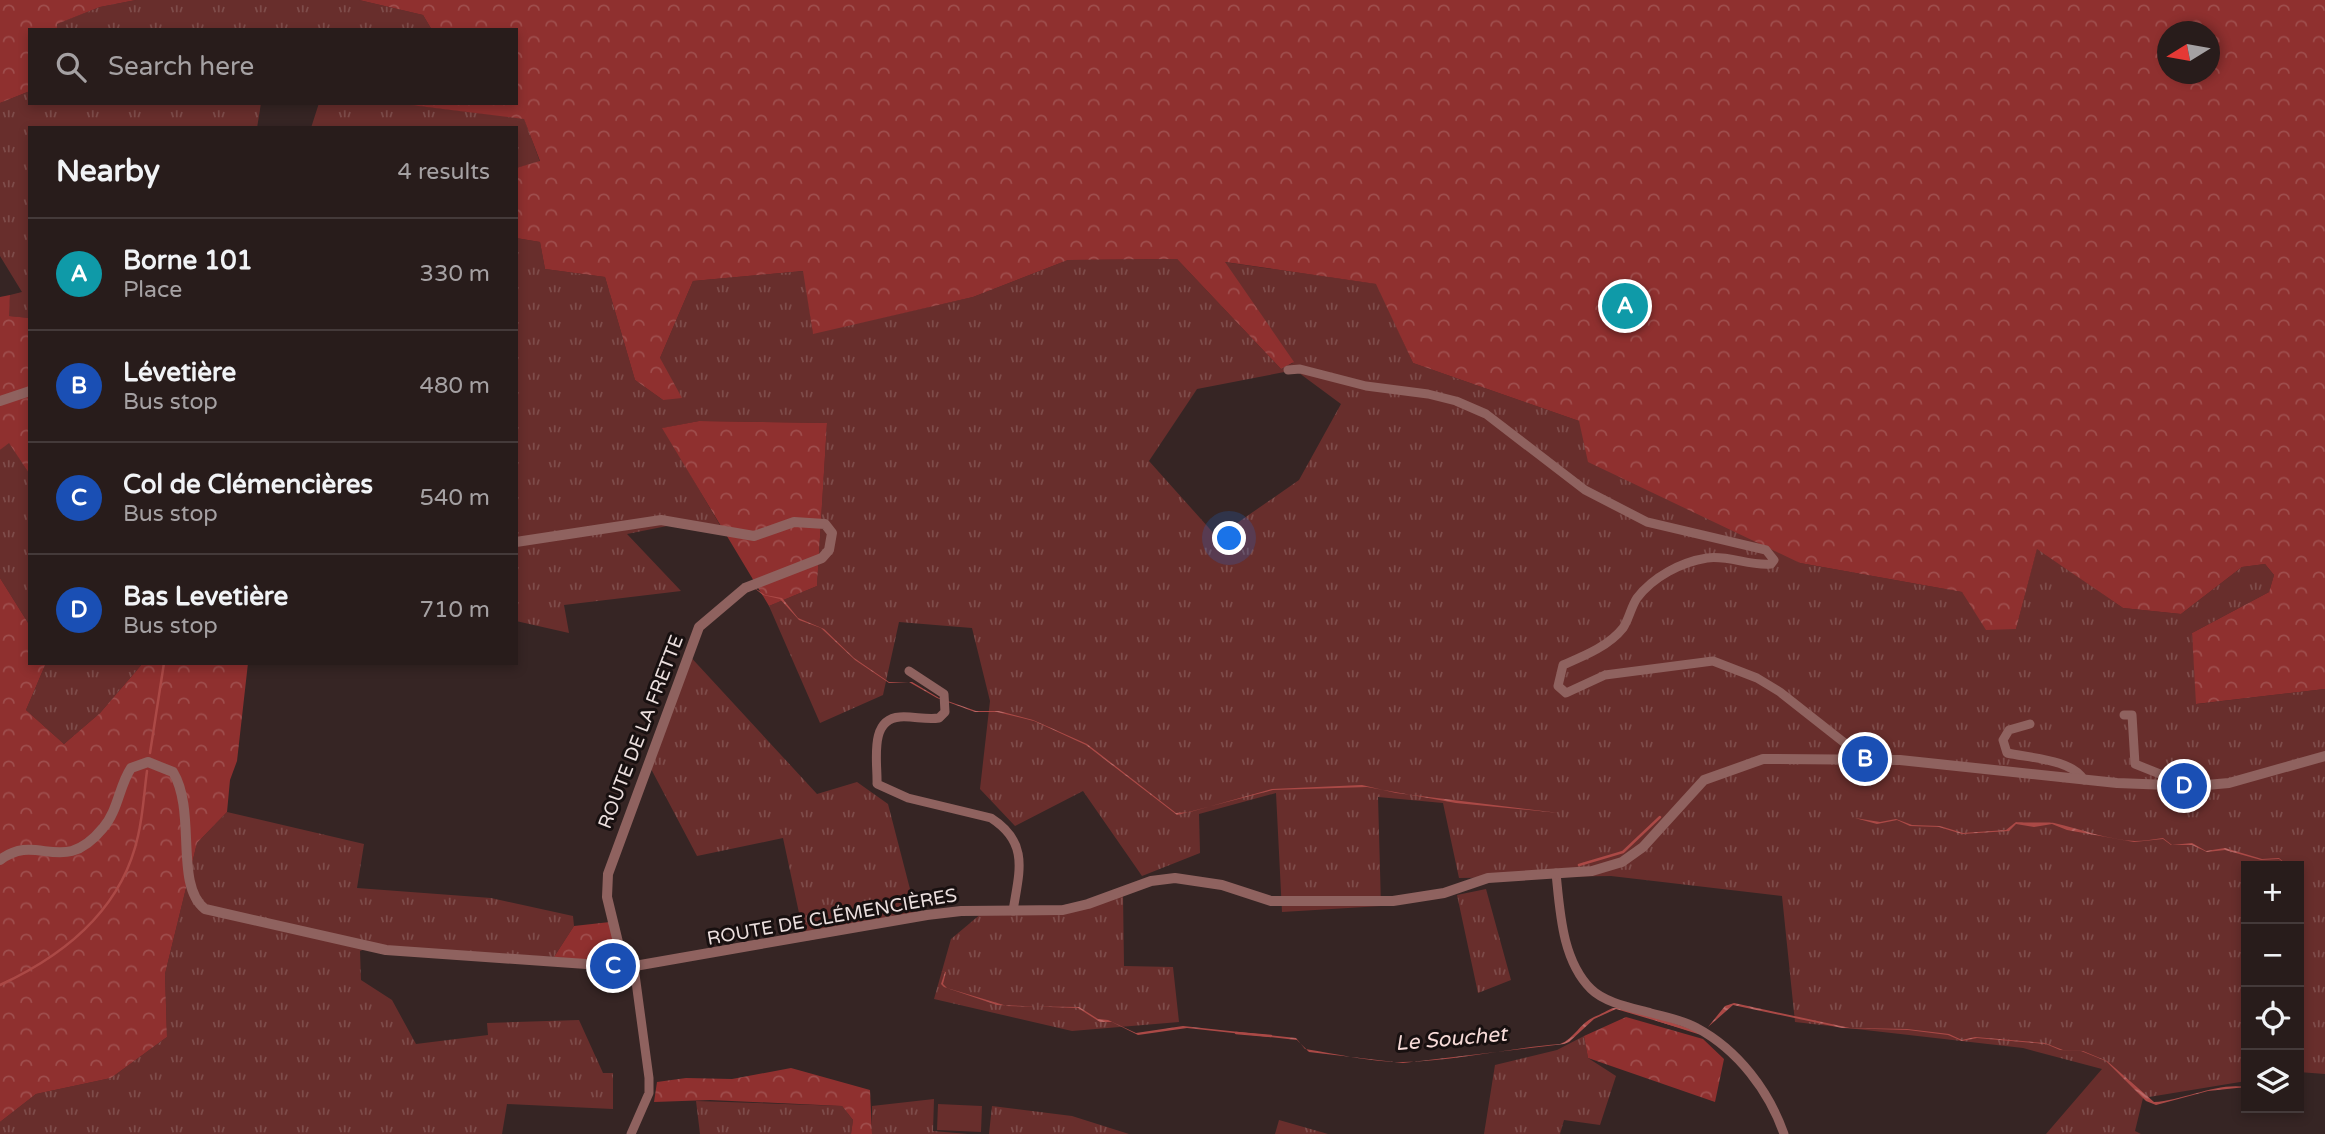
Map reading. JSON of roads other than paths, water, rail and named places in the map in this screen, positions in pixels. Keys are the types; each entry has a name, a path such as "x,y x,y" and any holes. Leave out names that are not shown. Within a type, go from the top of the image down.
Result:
{"street":[{"path":"1288,370 1300,369 1366,386 1428,394 1456,401 1486,414 1585,490 1647,522 1766,550 1774,560 1771,564 1755,565 1727,558 1708,558 1680,566 1657,579 1636,600 1623,628 1604,645 1563,665 1558,686 1566,693 1605,675 1713,661 1727,665 1780,692 1852,746 1865,759"},
{"path":"0,401 28,392"},
{"name":"ROUTE DE LA FRETTE","path":"518,542 661,520 754,536 805,521 825,524 832,533 829,550 822,558 753,583 699,627 608,874 607,897 629,967"},
{"path":"909,671 944,694 945,712 939,718 898,717 885,724 878,736 877,784 908,798 990,818 1002,825 1011,834 1021,862 1013,911"},
{"path":"2124,715 2132,715 2135,764 2169,778 2172,786"},
{"path":"2030,724 2009,730 2003,740 2007,753 2064,765 2080,772 2084,780"},
{"path":"1847,759 1852,746"},
{"name":"ROUTE DE CLÉMENCIÈRES","path":"0,860 21,849 58,855 80,850 110,818 131,768 139,764 158,764 173,772 184,798 189,881 194,898 205,909 216,914 386,950 629,967 927,915 961,911 1075,908 1143,884 1167,879 1205,881 1271,901 1393,901 1444,893 1488,878 1592,871 1622,862 1643,847 1704,780 1732,768 1775,758 1923,761 2084,780 2172,786 2229,783 2325,755"},
{"path":"1556,873 1558,905 1570,953 1577,970 1593,992 1623,1005 1697,1028 1733,1056 1753,1077 1770,1099 1784,1134"},
{"path":"629,967 649,1078 649,1093 631,1134"}],"water":[{"path":"753,587 765,595 782,598 798,618 824,629 854,658 889,682 909,682 889,683 855,660 821,628 799,620 780,599 763,595"},
{"path":"909,682 939,698 976,711 999,711 1033,720 1087,744 1176,813 1188,812 1177,815 1086,745 1034,721 997,712 975,712 937,698"},
{"path":"1362,785 1382,790 1367,787 1273,790 1209,807 1272,789"},
{"path":"1410,795 1559,813 1456,803"},
{"path":"1855,818 1880,822 1896,819 1912,825 1940,826 1963,833 2006,830 2016,822 2051,823 2113,838 2067,830 2052,824 2034,827 2016,824 2009,831 1962,834 1939,827 1910,826 1897,820 1877,824"},
{"path":"2163,838 2172,845 2163,839 2134,842 2117,839 2135,841"},
{"path":"2192,843 2206,851 2225,848 2262,859 2279,858 2282,861 2261,860 2225,850 2207,852 2192,845 2172,845"},
{"path":"940,971 946,972 943,984 947,988 1005,1005 997,1005 944,987 941,984 945,972"},
{"path":"1734,1003 1850,1028 1907,1029 1949,1034 1962,1040 1975,1037 2045,1043 2063,1050 2083,1051 2107,1061 2154,1102 2224,1087 2241,1088 2208,1091 2156,1105 2146,1101 2106,1061 2081,1051 2060,1050 2046,1044 1977,1038 1962,1041 1948,1035 1908,1030 1842,1028 1733,1005 1708,1027 1725,1006"},
{"path":"1034,1006 1079,1007 1098,1019 1108,1020 1136,1033 1183,1026 1296,1038 1301,1044 1297,1040 1187,1028 1138,1035 1112,1022 1100,1022 1078,1008"},
{"path":"1614,1008 1645,1014 1704,1035 1616,1009 1594,1019 1564,1044 1491,1053 1560,1044 1589,1020"},
{"path":"1306,1049 1317,1051 1352,1057 1309,1052"}],"waterway":[{"path":"150,753 164,665"},
{"path":"0,985 24,973 68,944 87,927 119,886 130,862 140,828 147,771"},
{"path":"1579,865 1623,852 1660,817"},
{"name":"Le Souchet","path":"1658,1020 1699,1033"},
{"name":"Le Souchet","path":"1236,1033 1271,1036"}],"place":[{"name":"Borne 101","path":"1625,306"},
{"name":"Lévetière","path":"1865,759"},
{"name":"Bas Levetière","path":"2184,786"},
{"name":"Col de Clémencières","path":"613,966"}]}
